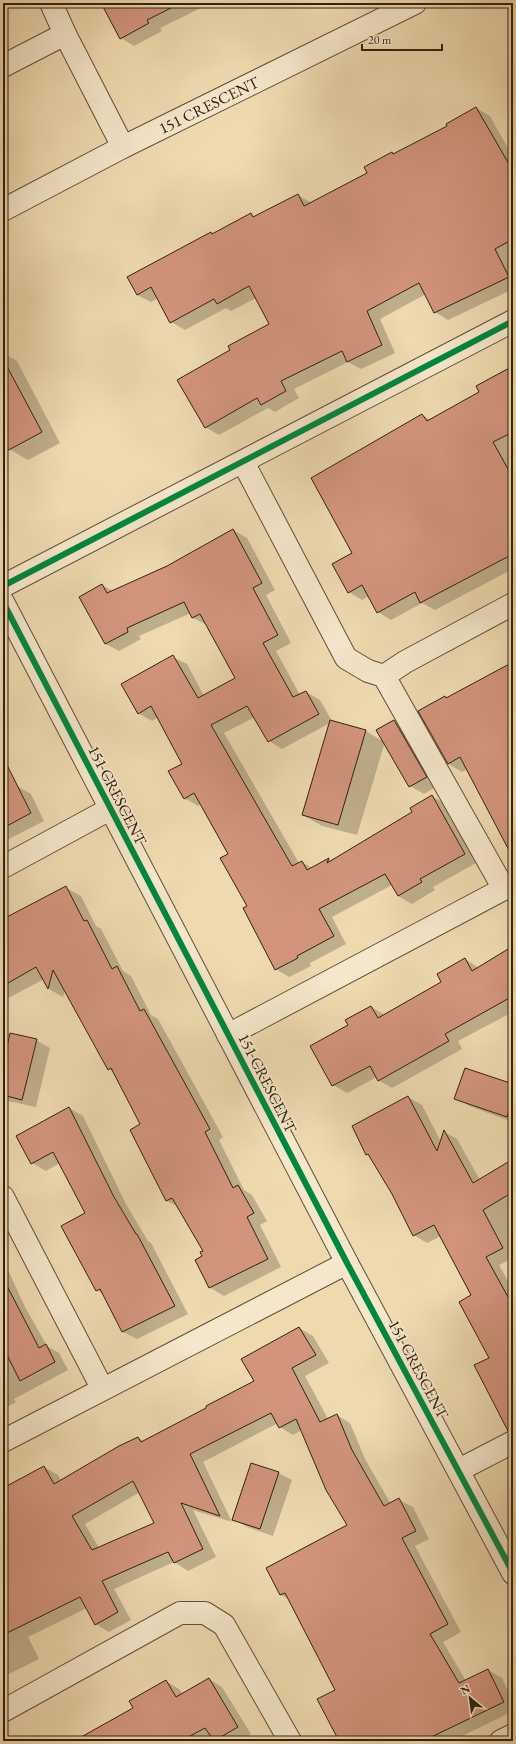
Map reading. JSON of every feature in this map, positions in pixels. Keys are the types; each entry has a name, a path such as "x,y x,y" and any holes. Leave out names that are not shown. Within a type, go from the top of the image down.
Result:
{"street":[{"path":"51,3 64,34 123,147"},
{"name":"151 CRESCENT","path":"3,210 123,147 415,3"},
{"path":"3,66 64,34"},
{"path":"3,586 513,321"},
{"path":"228,1035 509,886 384,676 368,671 346,658 243,462"},
{"name":"151 CRESCENT","path":"3,602 347,1263 513,1573"},
{"path":"384,676 405,662 513,604"},
{"path":"3,867 110,809"},
{"path":"3,1197 102,1388"},
{"path":"3,1441 102,1388 347,1263"},
{"path":"459,1470 513,1442"},
{"path":"3,1710 180,1613 205,1613 224,1626 290,1741"},
{"path":"501,1741 513,1735"}],"building":[{"path":"101,3 181,3 147,20 149,23 120,39"},
{"path":"476,107 513,171 513,239 495,249 509,277 434,313 419,283 367,311 382,345 347,362 342,351 281,381 286,391 261,405 257,398 205,428 177,380 230,350 228,346 269,324 249,286 217,304 214,299 170,323 151,287 137,295 127,277 211,232 212,234 251,213 253,217 298,194 304,206 367,173 364,167 447,126 446,124"},
{"path":"3,359 42,432 3,453"},
{"path":"513,366 513,432 493,442 513,478 513,554 420,603 415,592 377,613 362,585 348,593 332,564 352,553 311,478 422,414 427,421 479,392 476,386"},
{"path":"233,529 262,583 253,588 278,635 263,643 293,697 306,691 319,714 268,742 247,706 211,725 292,866 302,861 307,870 329,858 327,863 412,812 410,808 432,795 465,854 420,879 422,882 398,896 385,874 319,909 334,936 275,970 243,908 247,906 220,858 228,854 194,793 184,799 168,771 182,764 151,706 138,714 121,684 173,655 198,698 235,678 200,614 192,618 184,602 127,628 128,632 105,644 79,597 102,584 107,593 167,566"},
{"path":"513,662 513,858 460,757 448,764 418,711 445,696 446,698"},
{"path":"330,720 366,730 338,825 302,815"},
{"path":"394,720 427,777 409,787 376,730"},
{"path":"3,757 31,813 3,828"},
{"path":"66,886 84,921 87,920 112,969 117,966 140,1011 144,1009 210,1129 205,1132 233,1188 238,1185 254,1213 247,1217 268,1259 209,1288 195,1260 202,1256 200,1252 203,1251 172,1198 166,1201 130,1130 140,1124 111,1068 108,1070 53,970 48,989 36,967 3,986 3,919"},
{"path":"513,946 513,996 445,1034 449,1041 378,1081 370,1066 332,1086 310,1046 348,1025 345,1020 371,1006 378,1018 441,982 437,974 465,958 472,971"},
{"path":"10,1033 37,1039 22,1100 3,1095 3,1064"},
{"path":"465,1068 513,1084 513,1098 507,1117 454,1099"},
{"path":"408,1096 437,1151 444,1130 473,1183 513,1159 513,1192 483,1210 503,1248 486,1257 513,1306 513,1430 508,1431 474,1365 489,1358 459,1302 471,1295 434,1225 413,1236 392,1194 368,1154 366,1155 352,1126"},
{"path":"69,1107 114,1197 137,1234 175,1306 122,1332 100,1289 96,1291 61,1226 85,1213 53,1152 31,1164 16,1136"},
{"path":"3,1278 39,1348 46,1344 55,1362 20,1381 3,1347"},
{"path":"299,1327 316,1355 292,1368 320,1422 337,1414 352,1450 384,1506 399,1498 416,1531 402,1538 448,1624 430,1634 459,1683 488,1669 504,1702 423,1741 339,1741 317,1699 335,1690 285,1593 280,1595 266,1568 347,1525 326,1490 296,1419 279,1428 271,1413 190,1454 220,1516 181,1503 203,1549 174,1563 168,1552 102,1581 118,1612 95,1625 80,1597 3,1635 3,1488 44,1466 54,1484 119,1446 138,1437 141,1442 206,1408 206,1406 254,1381 241,1359","holes":["133,1481 154,1523 92,1550 72,1516"]},
{"path":"251,1463 279,1472 260,1529 232,1520"},
{"path":"209,1678 238,1727 214,1741 205,1728 181,1741 74,1741 133,1708 129,1701 166,1680 176,1697"}],"cycle path":[{"path":"3,586 513,321"},
{"path":"3,602 347,1263 513,1573"}]}
